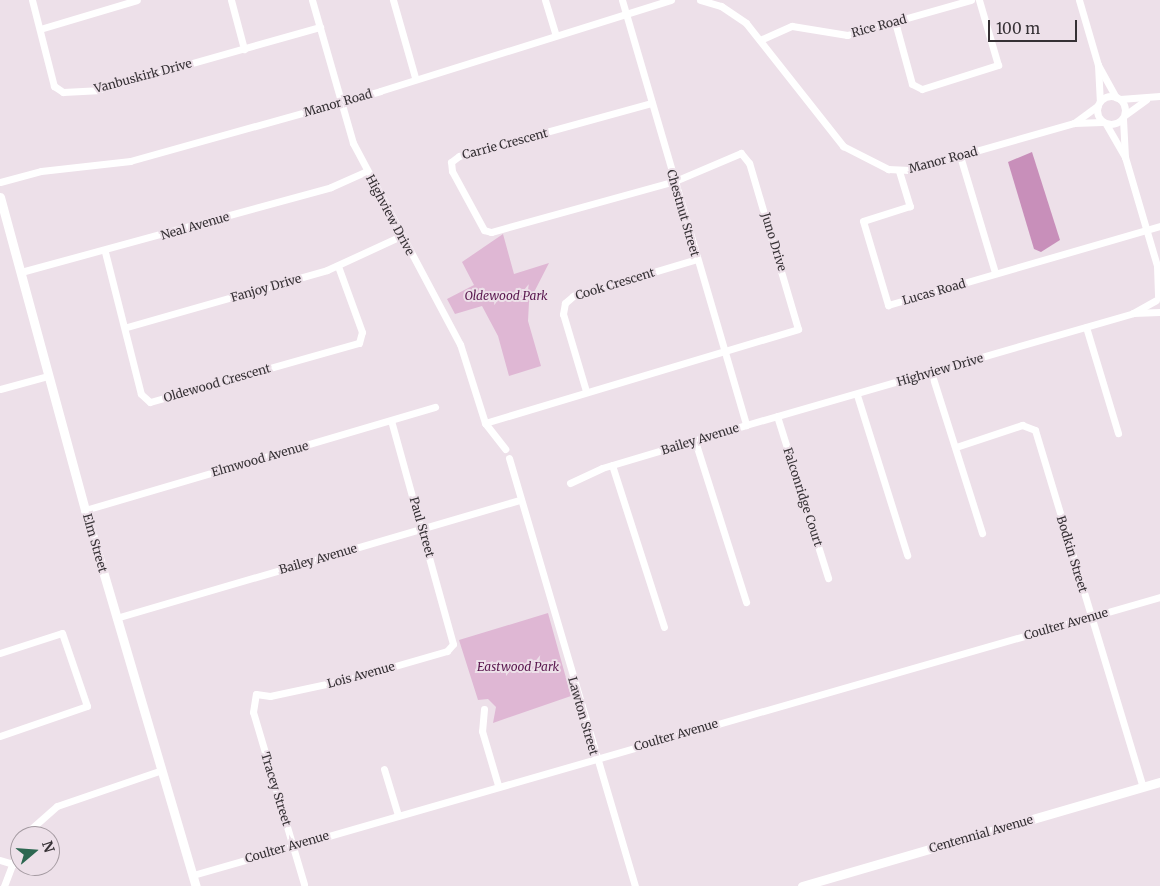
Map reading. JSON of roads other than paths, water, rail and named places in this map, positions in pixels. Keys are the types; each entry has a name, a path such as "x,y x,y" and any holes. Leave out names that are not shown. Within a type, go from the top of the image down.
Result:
{"main road":[{"name":"Elm Street","path":"0,197 85,510 196,886"},
{"name":"Centennial Avenue","path":"802,886 1160,782"}],"street":[{"name":"Vanbuskirk Drive","path":"32,0 54,86 63,92 97,90 320,27"},
{"path":"40,29 137,0"},
{"path":"231,0 244,49"},
{"name":"Highview Drive","path":"312,0 353,143 460,344 485,423 505,450"},
{"path":"393,0 415,76"},
{"path":"545,0 555,33"},
{"name":"Chestnut Street","path":"622,0 746,425"},
{"name":"Manor Road","path":"0,182 41,171 130,161 341,102 415,76 671,0"},
{"name":"Manor Road","path":"700,0 738,17 760,40 843,146 899,171 960,156 1074,123 1104,123 1124,117"},
{"name":"Rice Road","path":"760,40 792,26 847,35 971,0"},
{"path":"895,22 912,84 922,89 998,65 979,0"},
{"path":"1079,0 1098,65 1099,103 1104,123 1125,157"},
{"path":"1098,65 1118,98 1124,117 1125,157 1158,268 1160,312"},
{"path":"1074,123 1099,103 1118,98 1146,100 1160,96"},
{"path":"1124,117 1146,100"},
{"name":"Carrie Crescent","path":"652,103 459,156 451,162 452,171 484,230 491,232 675,181"},
{"name":"Juno Drive","path":"675,181 734,153 746,157 800,324 795,332 724,352"},
{"path":"960,156 995,273"},
{"name":"Neal Avenue","path":"21,272 105,252 331,187 367,171"},
{"name":"Lucas Road","path":"899,171 910,206 863,221 888,305 1160,226"},
{"name":"Fanjoy Drive","path":"127,327 338,266 401,236"},
{"name":"Oldewood Crescent","path":"105,252 127,327 141,394 150,402 355,345 362,332 338,266"},
{"name":"Cook Crescent","path":"586,391 563,314 565,303 573,296 697,259"},
{"name":"Highview Drive","path":"1133,313 1158,297"},
{"name":"Highview Drive","path":"746,425 1133,313 1160,312"},
{"path":"1086,327 1118,433"},
{"path":"485,423 586,391 724,352"},
{"path":"931,372 982,533"},
{"path":"0,389 48,376"},
{"path":"857,394 907,554"},
{"name":"Elmwood Avenue","path":"85,510 435,407"},
{"name":"Falconridge Court","path":"777,416 828,578"},
{"name":"Paul Street","path":"391,420 454,634"},
{"name":"Bailey Avenue","path":"570,483 612,465 746,425"},
{"name":"Bodkin Street","path":"956,447 1022,426 1035,430 1143,787"},
{"path":"695,441 746,602"},
{"name":"Lawton Street","path":"509,458 519,500 635,886"},
{"path":"612,465 664,627"},
{"name":"Bailey Avenue","path":"116,618 519,500"},
{"name":"Coulter Avenue","path":"193,874 498,785 1160,598"},
{"path":"0,653 62,632 87,706 0,736"},
{"name":"Lois Avenue","path":"256,694 270,696 350,679 447,651 454,644 454,634"},
{"name":"Tracey Street","path":"256,694 253,712 304,884"},
{"path":"484,710 482,731 498,785"},
{"path":"384,769 398,815"},
{"path":"35,826 57,806 162,770"},
{"path":"4,886 10,871"}],"park label":[{"name":"Oldewood Park","path":"506,296"},
{"name":"Eastwood Park","path":"518,667"}]}
